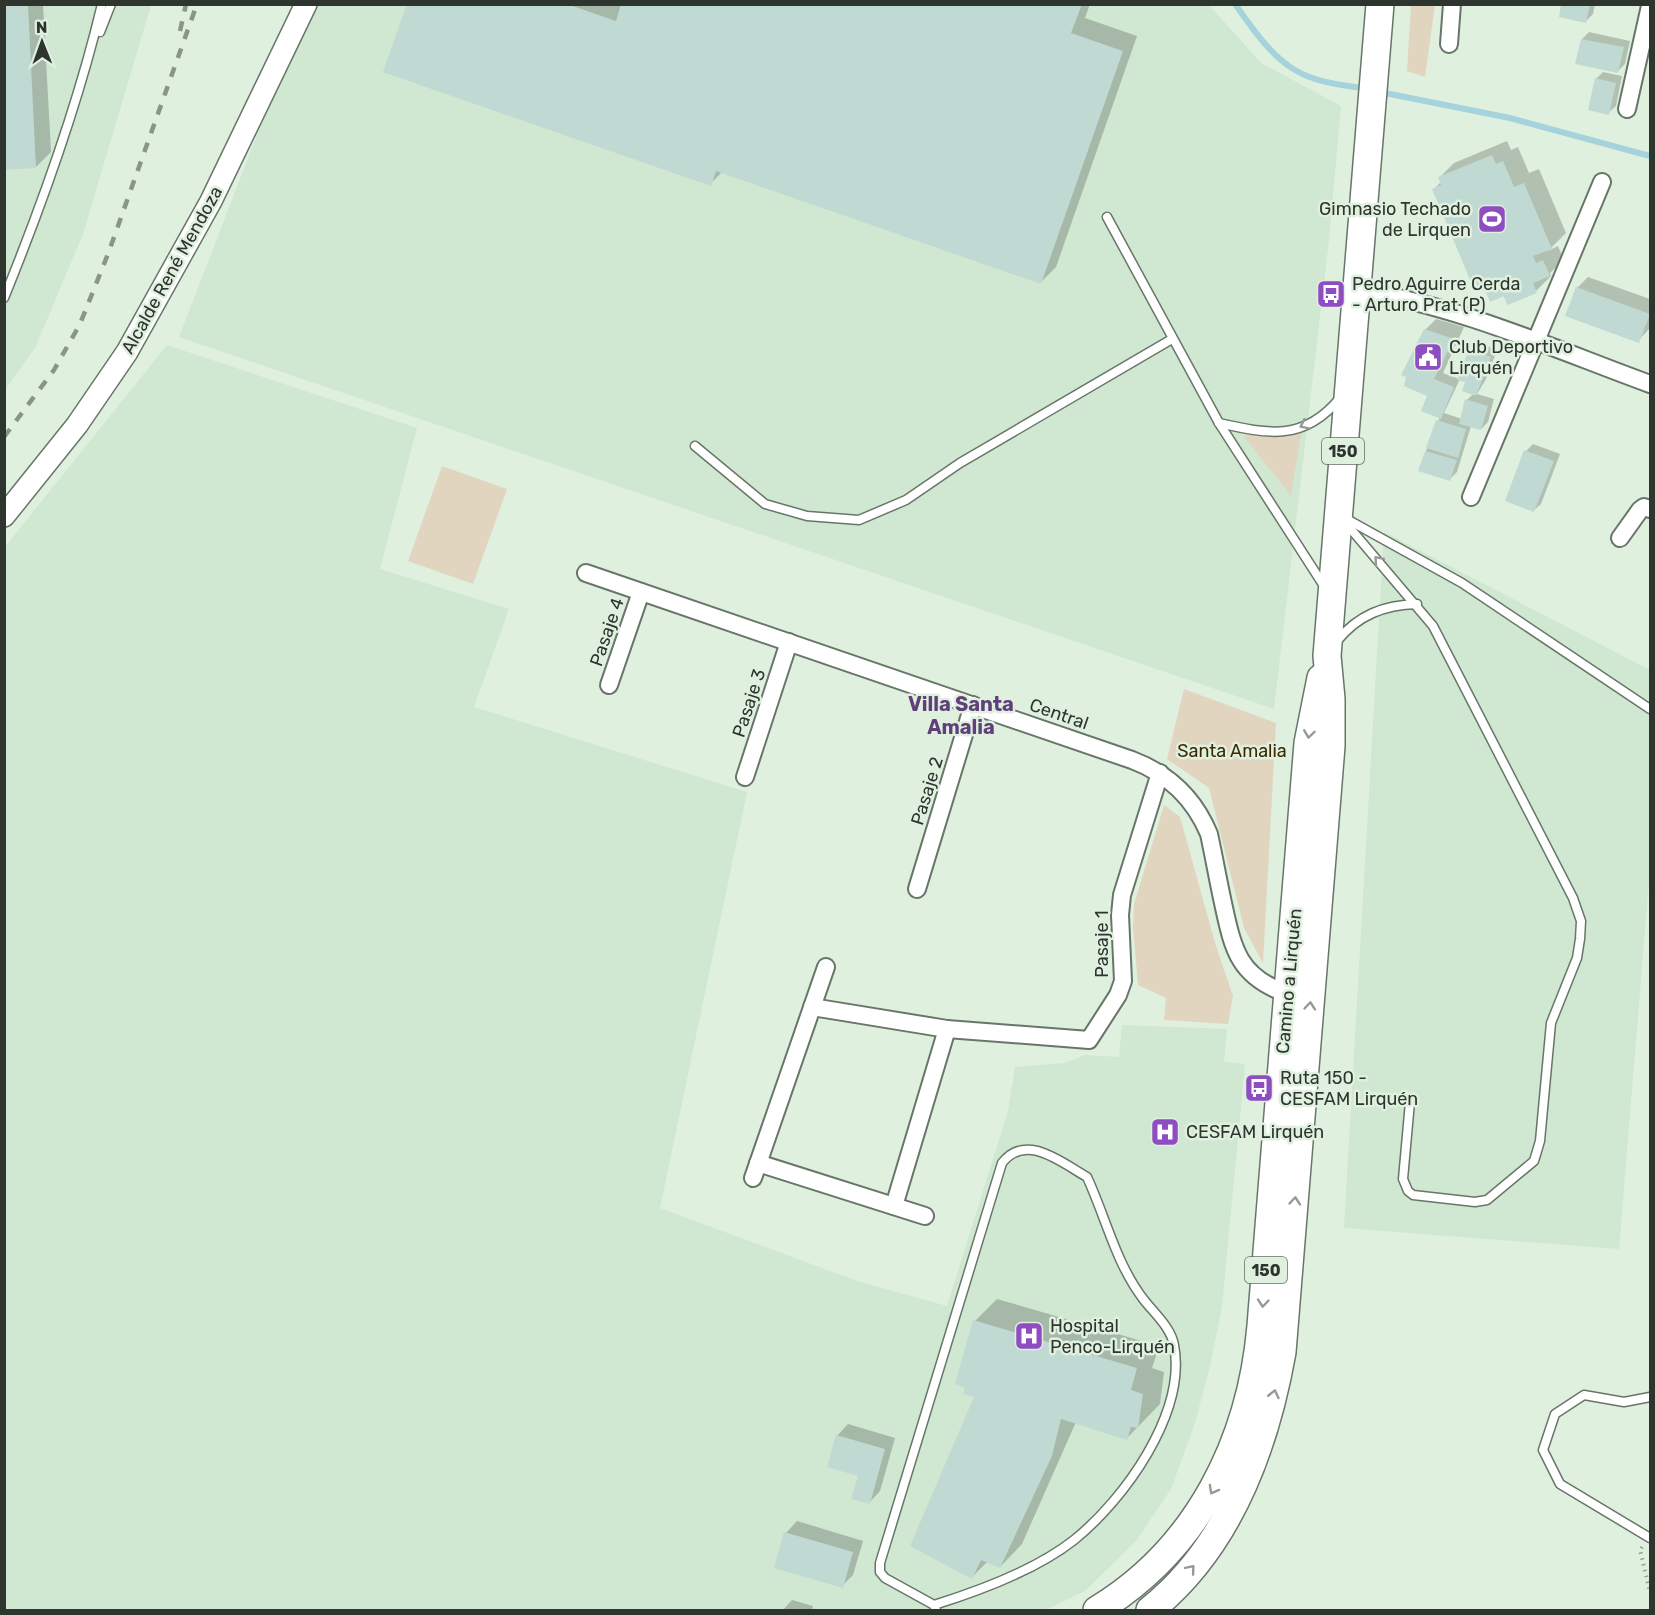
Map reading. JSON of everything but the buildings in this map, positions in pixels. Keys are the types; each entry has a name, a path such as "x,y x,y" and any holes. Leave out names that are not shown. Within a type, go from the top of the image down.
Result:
{"main road":[{"name":"150","path":"1356,290 1380,4"},
{"name":"Camino a Lirquén","path":"1150,1611 1179,1584 1218,1531 1261,1443 1276,1387 1286,1317 1331,746 1331,699 1327,656 1356,290"},
{"name":"Camino a Lirquén","path":"1097,1611 1147,1574 1187,1531 1223,1472 1246,1413 1259,1355 1308,743 1316,696 1327,656"}],"street":[{"name":"Alcalde René Mendoza","path":"4,516 77,425 138,334 211,201 306,4"},
{"path":"1449,44 1452,4"},
{"path":"1627,110 1650,6"},
{"path":"1472,497 1602,182"},
{"path":"1356,290 1420,302 1650,384"},
{"path":"1620,538 1640,510 1644,507 1650,509"},
{"name":"Central","path":"586,573 1132,760 1160,773 1185,794 1203,820 1209,834 1230,938 1241,962 1260,982 1288,994"},
{"name":"Pasaje 4","path":"609,685 641,592"},
{"name":"Pasaje 3","path":"745,777 789,642"},
{"name":"Pasaje 2","path":"917,889 973,705"},
{"name":"Pasaje 1","path":"947,1029 1089,1040 1118,994 1122,981 1120,915 1122,895 1160,773"},
{"path":"826,967 755,1171 925,1216"},
{"path":"812,1007 947,1029 894,1206"}],"lane":[{"path":"90,57 102,4"},
{"path":"4,298 43,201 90,57 111,4"},
{"path":"1107,217 1219,423 1332,597"},
{"path":"695,446 765,504 807,516 859,520 906,500 960,463 1172,339"},
{"path":"1219,423 1281,434 1323,414 1348,388"},
{"path":"1338,514 1417,604 1433,626 1573,898 1581,921 1577,958 1551,1023 1540,1140 1529,1167 1493,1197 1481,1202 1413,1195 1408,1191 1403,1179 1410,1102"},
{"path":"1338,514 1462,583 1650,709"},
{"path":"1327,656 1344,631 1369,614 1384,607 1417,604"},
{"path":"1029,1148 1087,1177 1132,1284 1167,1329 1174,1343 1176,1375 1164,1418 1143,1461 1091,1523 1072,1541 1014,1574 935,1608 885,1578 880,1572 880,1563 1002,1163 1016,1150 1029,1148"},
{"path":"1649,1538 1560,1484 1543,1450 1555,1414 1584,1395 1624,1402 1650,1397"}],"path":[{"path":"1649,1538 1640,1550 1650,1592"}],"shaded area":[{"path":"5,5 151,5 83,234 35,348 5,390"},
{"path":"307,5 1209,5 1261,63 1341,106 1329,240 1274,709 179,337"},
{"path":"167,345 417,428 380,569 509,609 474,707 747,792 660,1208 857,1281 947,1306 1008,1111 1015,1067 1065,1063 1085,1055 1119,1057 1122,1025 1227,1029 1224,1062 1245,1064 1222,1306 1210,1366 1195,1423 1171,1489 1136,1541 1085,1591 1046,1610 5,1610 4,548"},
{"path":"1384,532 1650,670 1650,869 1619,1249 1344,1228"}],"green space":[{"path":"1411,5 1435,5 1425,77 1407,71"},
{"path":"1303,423 1291,495 1243,436"},
{"path":"442,466 507,489 473,584 408,561"},
{"name":"Santa Amalia","path":"1184,689 1276,723 1263,963 1244,928 1209,788 1167,759"},
{"path":"1164,805 1180,817 1216,946 1233,996 1228,1024 1164,1020 1166,998 1138,985 1133,928 1134,904"}],"waterway":[{"path":"1235,4 1270,49 1295,70 1321,81 1367,89"},
{"path":"1380,92 1510,118 1650,156"}],"railway":[{"path":"180,31 186,4"},
{"path":"4,437 54,370 80,324 108,254 197,4"}],"place":[{"name":"Gimnasio Techado de Lirquen","path":"1492,219"},
{"name":"Pedro Aguirre Cerda - Arturo Prat (P)","path":"1331,294"},
{"name":"Club Deportivo Lirquén","path":"1428,357"},
{"name":"Ruta 150 - CESFAM Lirquén","path":"1259,1088"},
{"name":"CESFAM Lirquén","path":"1165,1132"},
{"name":"Hospital Penco-Lirquén","path":"1029,1336"}],"district":[{"name":"Villa Santa Amalia","path":"961,716"}]}
